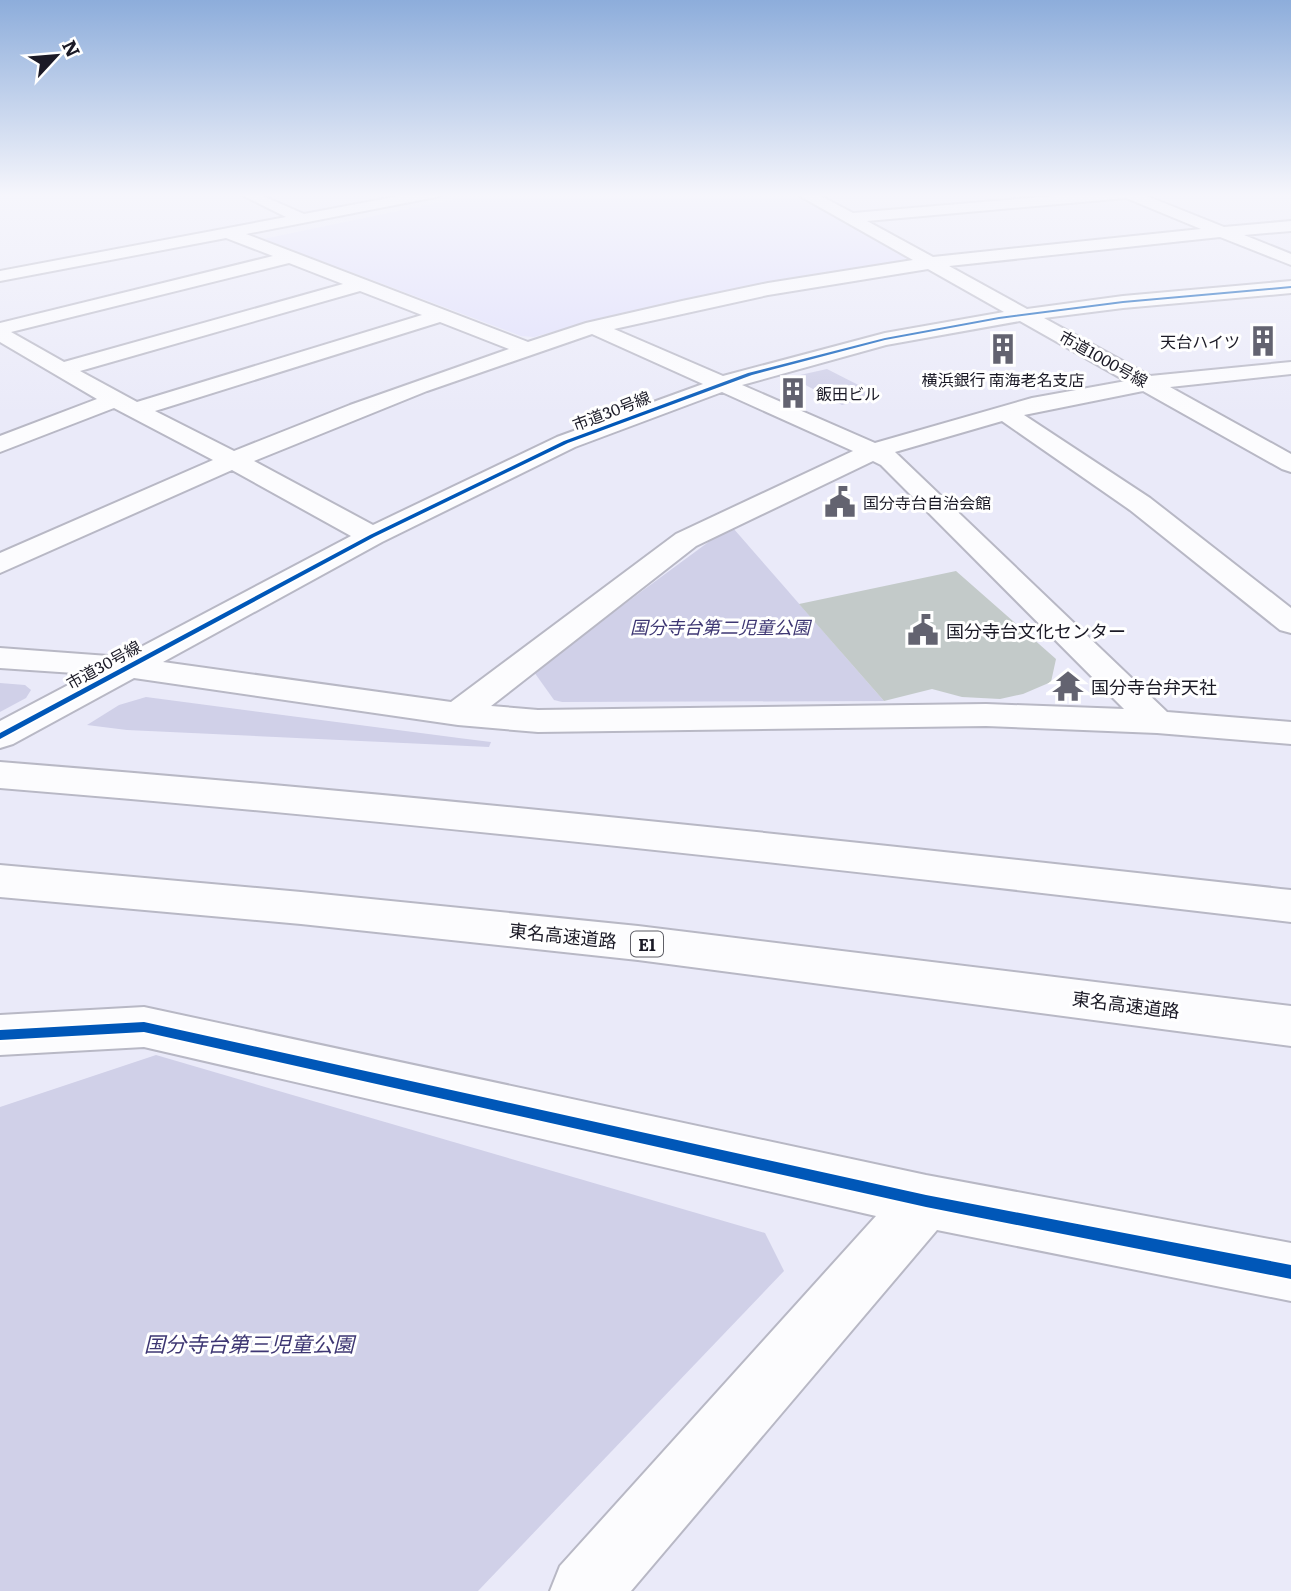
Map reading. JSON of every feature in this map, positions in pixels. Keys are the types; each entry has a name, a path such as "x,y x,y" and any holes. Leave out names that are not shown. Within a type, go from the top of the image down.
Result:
{"main road":[{"path":"0,276 46,267"},
{"path":"0,329 250,267"},
{"path":"313,267 528,349"},
{"path":"0,564 231,459 393,395 593,327 779,286 893,267"},
{"name":"市道1000号線","path":"942,267 1291,464"},
{"path":"62,369 360,285"},
{"name":"市道30号線","path":"0,736 372,536 566,442 720,384 800,359 885,339 1025,314 1291,287"},
{"path":"0,445 125,405 439,316"},
{"path":"593,327 890,460 1157,722"},
{"path":"0,334 125,405 372,536"},
{"path":"458,713 685,540 873,451 1005,412 1149,383 1291,368"},
{"path":"1005,412 1140,504 1291,623"},
{"path":"0,658 127,667 458,713 538,720 986,715 1157,722 1291,733"},
{"path":"0,775 515,819 883,858 1291,906"},
{"name":"東名高速道路","path":"0,881 301,908 638,943 1291,1026"},
{"path":"0,1035 144,1027 926,1201 1291,1272"},
{"path":"585,1591 926,1201"}],"shaded area":[{"path":"338,267 869,267 750,287 596,320 534,337 521,336"}],"green space":[{"path":"827,369 878,395 842,405 791,377"},
{"name":"国分寺台第二児童公園","path":"733,528 884,701 554,700 534,672 539,667 718,535"},
{"path":"0,683 25,685 31,690 26,698 0,712"},
{"path":"146,697 491,742 489,747 127,730 87,725 119,705"},
{"name":"国分寺台第三児童公園","path":"156,1055 765,1233 784,1271 478,1591 0,1591 0,1107"}],"building":[{"name":"国分寺台文化センター","path":"956,571 1056,659 1051,682 1023,694 1000,699 962,697 932,689 884,701 799,604"}],"cycle path":[{"path":"0,736 372,536 566,442 750,374 885,339 999,318 1123,302 1291,287"},
{"path":"0,1035 144,1027 926,1201 1291,1272"}],"place":[{"name":"天台ハイツ","path":"1263,341"},
{"name":"横浜銀行 南海老名支店","path":"1003,349"},
{"name":"飯田ビル","path":"793,393"},
{"name":"国分寺台自治会館","path":"840,502"},
{"name":"国分寺台文化センター","path":"923,630"},
{"name":"国分寺台弁天社","path":"1068,686"}]}
